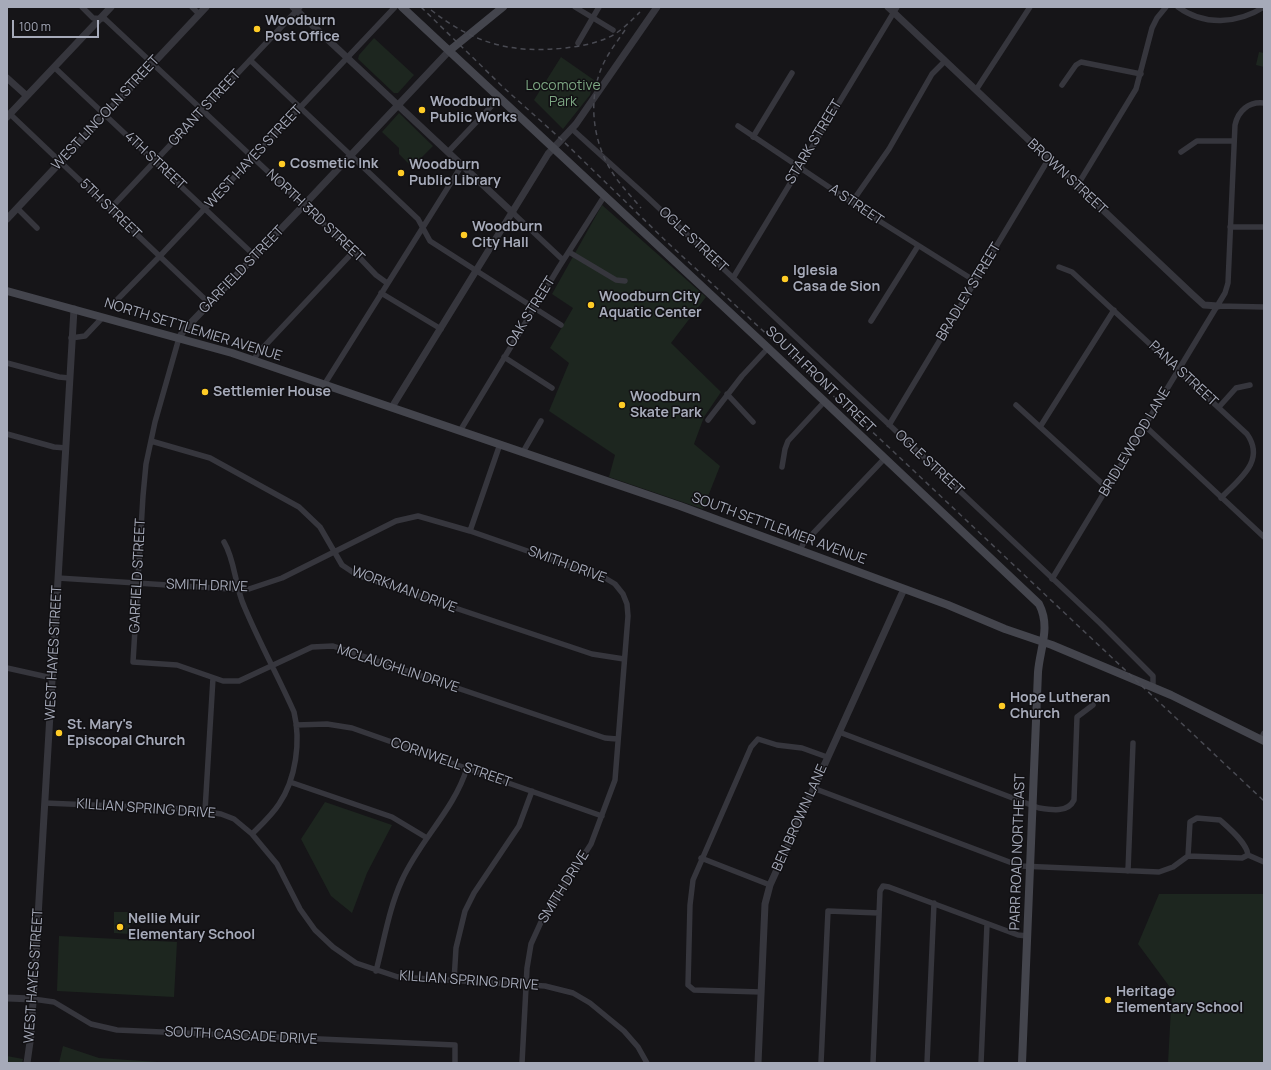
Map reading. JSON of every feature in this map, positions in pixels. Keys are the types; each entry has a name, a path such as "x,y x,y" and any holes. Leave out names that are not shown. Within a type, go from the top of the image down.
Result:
{"main road":[{"name":"SOUTH FRONT STREET","path":"402,7 1035,599 1042,610 1045,621 1043,642"},
{"path":"449,51 503,7"},
{"name":"NORTH SETTLEMIER AVENUE","path":"7,290 254,360 392,407"},
{"name":"SOUTH SETTLEMIER AVENUE","path":"392,407 648,495 904,589 1005,630 1043,642 1153,687 1263,738"},
{"name":"PARR ROAD NORTHEAST","path":"1022,1063 1038,672 1043,642"}],"street":[{"name":"NORTH 3RD STREET","path":"82,7 93,18 105,19 303,206 354,252 376,275 387,283"},
{"path":"9,115 111,7"},
{"path":"192,7 199,14"},
{"name":"WEST LINCOLN STREET","path":"7,219 206,7"},
{"name":"WEST HAYES STREET","path":"112,305 205,209 395,7"},
{"path":"575,7 612,30"},
{"path":"578,43 599,7"},
{"path":"392,407 548,154 572,129 657,7"},
{"path":"976,90 1030,7"},
{"path":"1077,186 1136,89 1152,28 1157,18 1166,7"},
{"path":"1178,7 1196,17 1218,21 1246,16 1264,7"},
{"path":"296,8 397,105 564,260"},
{"name":"GRANT STREET","path":"110,209 250,60 296,8"},
{"name":"BROWN STREET","path":"893,9 1048,160 1202,304 1209,306 1264,307"},
{"name":"STARK STREET","path":"733,278 893,9"},
{"name":"GARFIELD STREET","path":"133,662 142,496 151,441 179,338 184,330 449,51"},
{"path":"250,60 418,219 430,241 561,325"},
{"path":"852,202 889,149 932,74 945,61"},
{"path":"1062,85 1076,65 1081,62 1141,74"},
{"name":"4TH STREET","path":"54,67 255,256"},
{"path":"752,137 792,73"},
{"path":"7,78 27,96"},
{"path":"448,152 499,98"},
{"name":"BRIDLEWOOD LANE","path":"1052,579 1218,306 1228,286 1236,119 1244,108 1252,104 1264,104"},
{"name":"5TH STREET","path":"9,115 210,304"},
{"name":"A STREET","path":"738,126 752,137 918,246 976,281"},
{"name":"OGLE STREET","path":"572,129 733,278 1153,676 1153,687"},
{"path":"1181,152 1197,141 1234,141"},
{"name":"BRADLEY STREET","path":"889,425 1048,160"},
{"path":"324,385 462,165"},
{"name":"OAK STREET","path":"460,431 564,260 605,196"},
{"path":"17,208 37,228"},
{"path":"1230,227 1264,227"},
{"path":"872,320 918,246"},
{"path":"254,360 257,354 354,252"},
{"path":"569,252 616,280 625,281"},
{"name":"PANA STREET","path":"1059,267 1072,272 1247,434 1254,450 1253,459 1250,466 1221,498"},
{"path":"382,293 441,329"},
{"name":"WEST HAYES STREET","path":"27,1063 31,1035 66,448 71,338 74,309"},
{"path":"1040,427 1114,310"},
{"path":"71,338 85,336 104,317"},
{"path":"708,420 727,394 768,348"},
{"path":"504,358 552,388"},
{"path":"7,362 59,377 70,378"},
{"path":"1219,408 1236,388 1250,385"},
{"path":"727,394 753,422"},
{"path":"782,467 788,441 825,402"},
{"path":"1016,405 1106,488"},
{"path":"523,452 541,421"},
{"path":"1145,426 1264,537"},
{"path":"7,434 54,447 66,448"},
{"name":"WORKMAN DRIVE","path":"151,441 210,458 299,507 320,527 345,568 356,575 585,652 624,659"},
{"path":"470,532 500,444"},
{"path":"800,550 803,544 884,459"},
{"name":"SMITH DRIVE","path":"58,578 238,590 251,589 275,581 396,521 413,516 427,517 598,575 615,584 625,598 628,610 615,780 591,844 541,922 534,936 528,959 522,1063"},
{"path":"224,542 230,553 238,590 294,712 296,725 296,752 290,782 279,804 252,834"},
{"name":"BEN BROWN LANE","path":"758,1063 765,904 770,885 904,589"},
{"name":"MCLAUGHLIN DRIVE","path":"133,662 181,666 222,681 239,681 312,647 333,646 605,738 617,739"},
{"path":"7,668 52,678"},
{"path":"205,811 213,678"},
{"path":"839,732 1040,809 1064,809 1072,804 1077,717 1093,705"},
{"name":"CORNWELL STREET","path":"296,725 327,724 352,728 602,816"},
{"path":"761,992 690,988 687,981 693,880 701,858 751,747 758,739 777,745 802,748 827,757"},
{"path":"1128,871 1133,743"},
{"path":"376,971 396,896 410,865 458,792 467,768"},
{"path":"290,782 392,817 427,838"},
{"path":"813,788 1018,866 1128,871 1163,871 1174,867 1188,856 1242,858 1248,855"},
{"path":"454,981 456,948 465,911 474,893 519,826 532,791"},
{"name":"KILLIAN SPRING DRIVE","path":"45,803 205,811 234,819 252,834 277,864 300,909 315,930 333,947 356,963 376,971 398,977 526,985 563,990 583,998 624,1031 638,1047 647,1063"},
{"path":"1188,856 1190,822 1197,818 1220,820 1242,843 1247,850 1248,855"},
{"path":"1248,855 1264,862"},
{"path":"701,858 770,885"},
{"path":"873,1063 880,891 883,886 934,903 1018,935 1028,936"},
{"path":"927,1063 934,903"},
{"path":"821,1063 828,910 880,913"},
{"path":"981,1063 987,924"},
{"path":"7,998 33,999"},
{"name":"SOUTH CASCADE DRIVE","path":"33,999 54,1002 91,1024 117,1030 455,1046 454,1063"}],"green space":[{"path":"374,38 414,75 398,93 394,93 358,59 359,55"},
{"path":"1259,52 1264,53 1264,67 1256,65"},
{"name":"Locomotive Park","path":"561,57 594,80 590,95 563,129 534,100"},
{"path":"399,113 433,146 412,167 399,154 399,148 382,132"},
{"path":"602,205 706,297 671,343 721,392 704,417 694,444 720,466 703,509 609,477 615,455 549,411 569,363 550,348 573,308 552,294"},
{"path":"325,802 392,825 367,873 352,913 331,896 301,839"},
{"path":"1159,894 1264,894 1264,1063 1168,1063 1172,990 1138,944"},
{"path":"114,912 131,912 138,915 138,921 130,925 130,934 114,933"},
{"path":"59,936 177,942 174,997 57,991"},
{"path":"63,1046 99,1058 172,1063 59,1063"},
{"path":"7,1056 23,1059 22,1063 7,1063"}],"railway":[{"path":"421,7 504,88 562,140 668,243 879,438 1264,801"},
{"path":"431,10 462,31 478,38 494,44 527,49 565,48 590,44 603,40 618,32 640,12"},
{"path":"625,30 609,53 601,69 595,95 594,122 600,148 612,172 641,208"}],"place":[{"name":"Woodburn Post Office","path":"257,29"},
{"name":"Woodburn Public Works","path":"422,110"},
{"name":"Cosmetic Ink","path":"282,164"},
{"name":"Woodburn Public Library","path":"401,173"},
{"name":"Woodburn City Hall","path":"464,235"},
{"name":"Iglesia Casa de Sion","path":"785,279"},
{"name":"Woodburn City Aquatic Center","path":"591,305"},
{"name":"Settlemier House","path":"205,392"},
{"name":"Woodburn Skate Park","path":"622,405"},
{"name":"Hope Lutheran Church","path":"1002,706"},
{"name":"St. Mary's Episcopal Church","path":"59,733"},
{"name":"Nellie Muir Elementary School","path":"120,927"},
{"name":"Heritage Elementary School","path":"1108,1000"}]}
